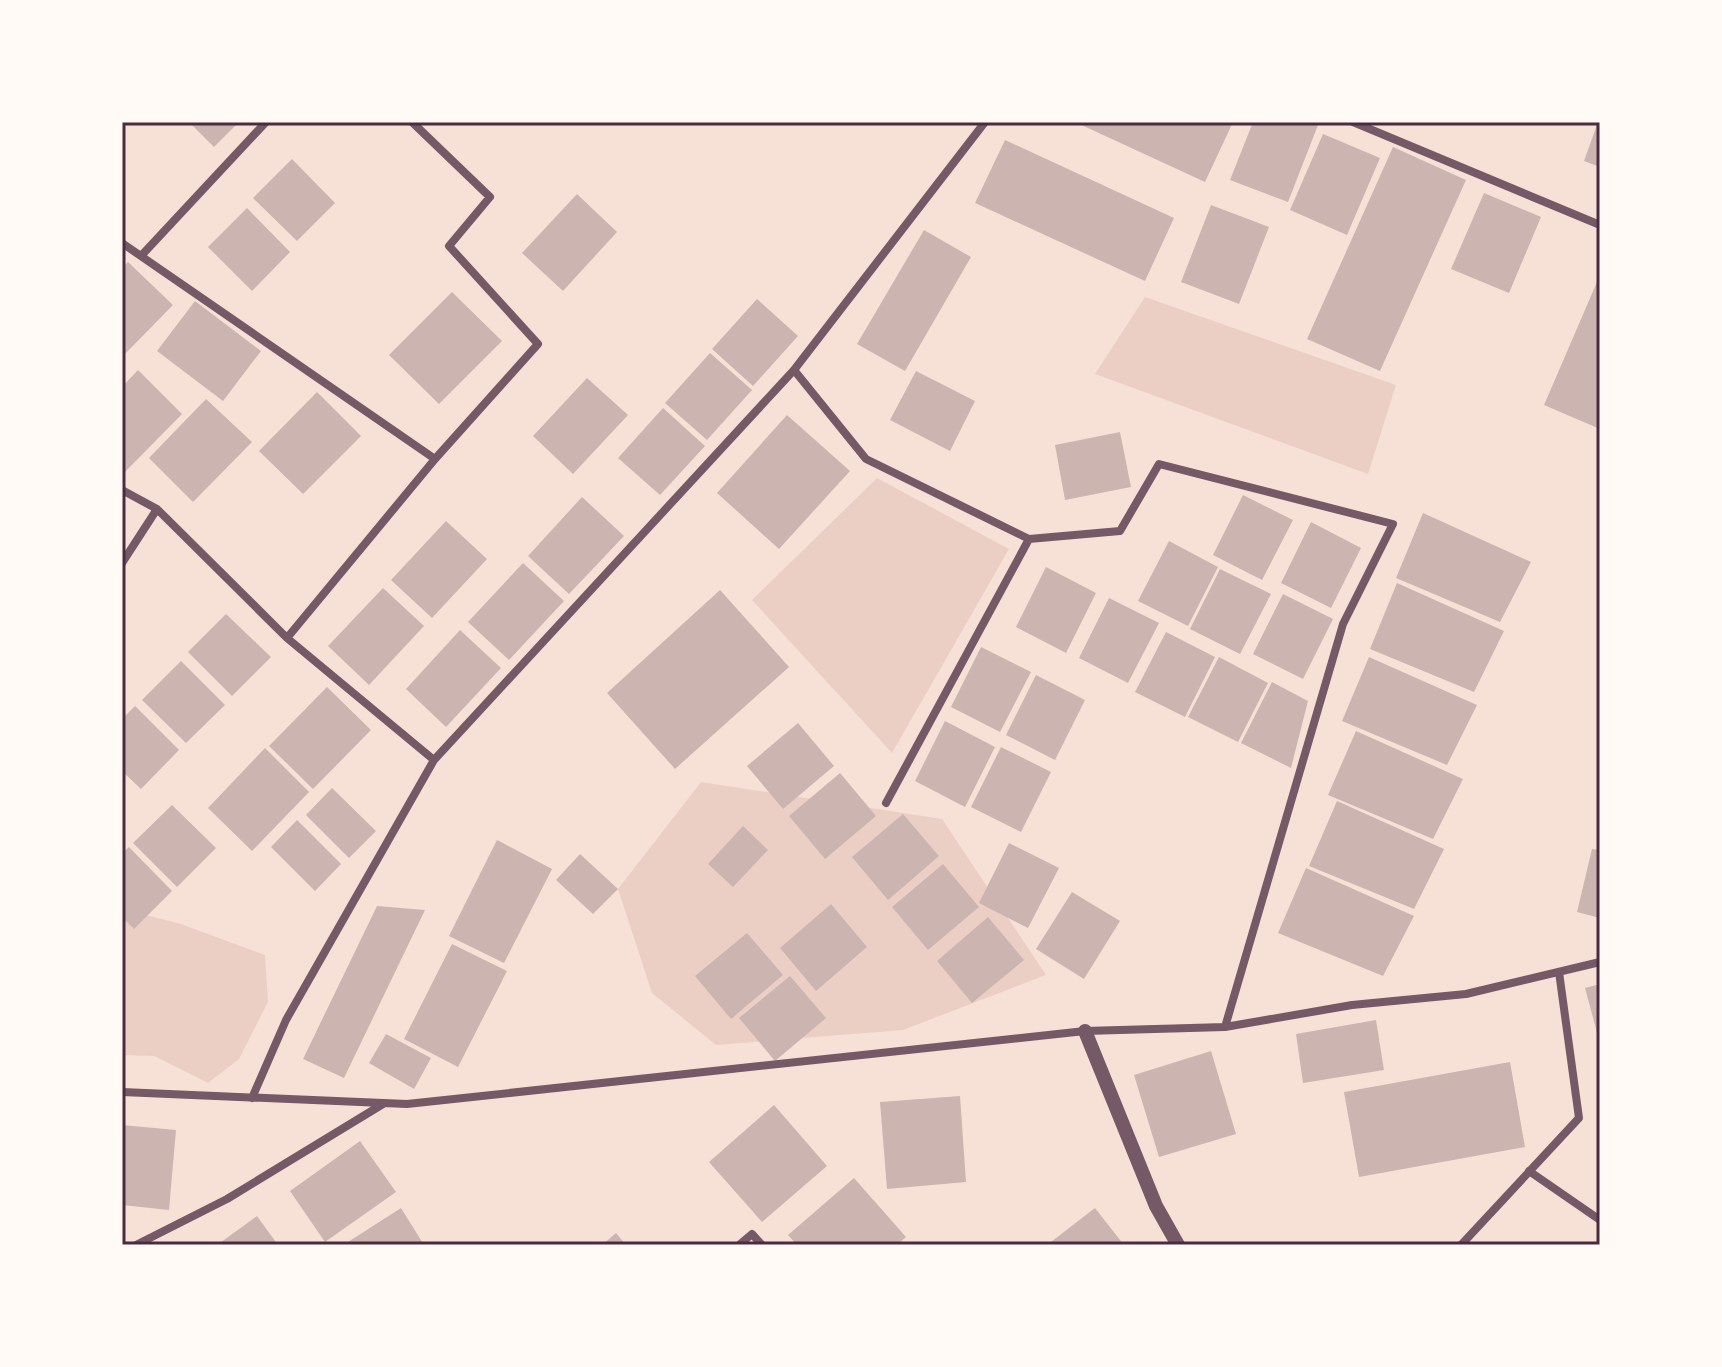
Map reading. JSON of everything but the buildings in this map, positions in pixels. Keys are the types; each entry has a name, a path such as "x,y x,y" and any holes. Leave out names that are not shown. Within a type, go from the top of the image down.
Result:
{"street":[{"path":"141,256 266,122"},
{"path":"287,638 435,459 538,344 449,246 490,197 412,122"},
{"path":"252,1098 286,1020 434,760 794,370 985,122"},
{"path":"1353,122 1600,225"},
{"path":"122,243 435,459"},
{"path":"794,370 866,459 1029,539 1120,531 1159,464 1393,524 1343,624 1225,1027"},
{"path":"122,490 157,509 287,638 434,760"},
{"path":"122,563 157,509"},
{"path":"886,803 1029,539"},
{"path":"122,1092 407,1104 1085,1031 1225,1027 1352,1005 1466,994 1600,962"},
{"path":"1461,1245 1579,1118 1559,972"},
{"path":"1085,1031 1156,1206 1178,1245"},
{"path":"136,1245 227,1199 384,1103"},
{"path":"1529,1171 1600,1220"},
{"path":"739,1245 752,1234 762,1245"}],"shaded area":[{"path":"1145,297 1396,385 1368,474 1095,374"},
{"path":"877,478 1009,549 892,753 752,600"},
{"path":"701,782 942,819 1046,975 903,1030 716,1045 652,993 618,889"},
{"path":"122,909 181,924 265,955 268,1002 239,1059 208,1083 154,1056 122,1055"}]}
